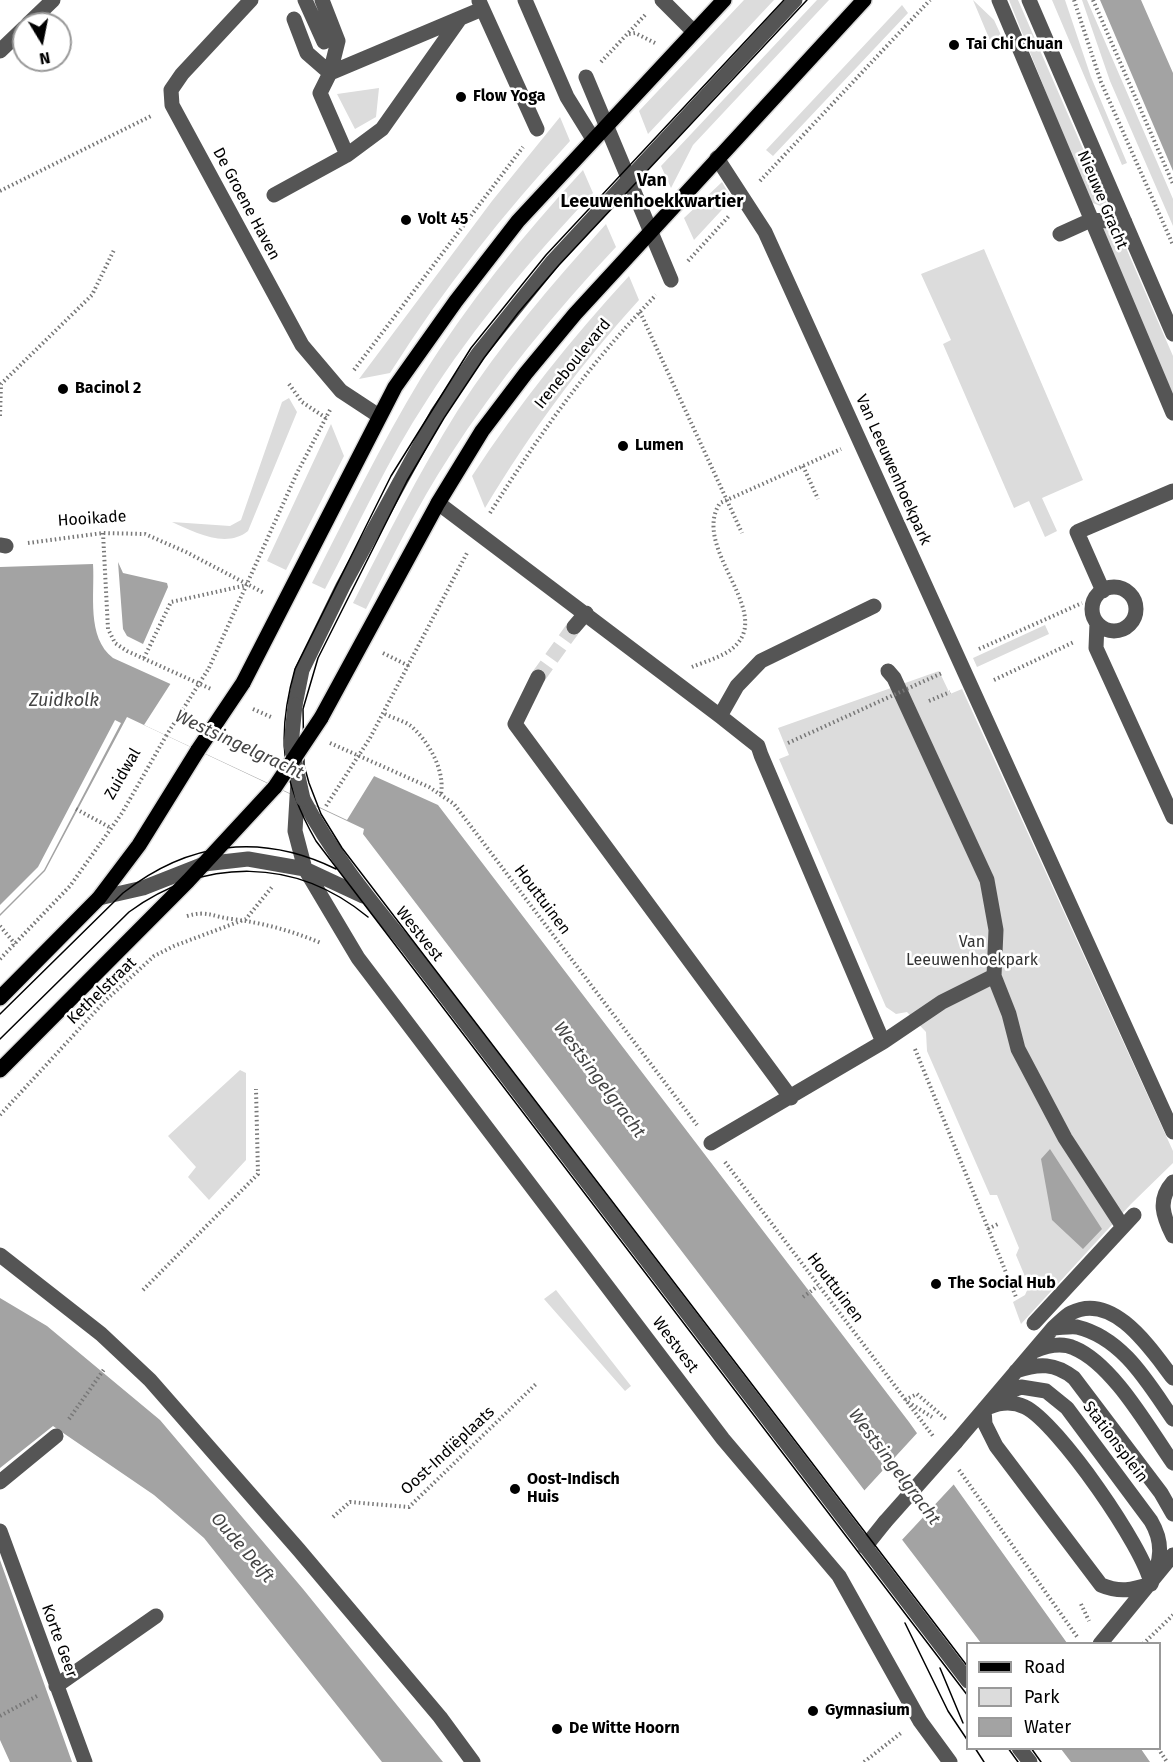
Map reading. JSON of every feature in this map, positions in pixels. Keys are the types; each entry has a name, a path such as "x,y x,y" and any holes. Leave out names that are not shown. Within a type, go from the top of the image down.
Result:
{"main road":[{"path":"0,998 99,898 139,845 243,683 379,416 396,387 456,301 518,221 724,0"},
{"name":"Ireneboulevard","path":"204,864 275,787 321,718 438,503 482,431 526,373 717,158 864,0"},
{"path":"0,1070 204,864"}],"street":[{"path":"40,12 52,0"},
{"path":"172,105 171,90 182,74 251,0"},
{"path":"304,0 324,42"},
{"path":"322,0 338,41 330,73 320,93 347,155"},
{"path":"525,0 567,97 592,139"},
{"path":"628,178 795,0"},
{"name":"Nieuwe Gracht","path":"999,0 1173,413"},
{"name":"Nieuwe Gracht","path":"1029,0 1173,334"},
{"path":"480,4 537,129"},
{"name":"De Groene Haven","path":"330,73 459,20 480,4"},
{"path":"657,4 694,32"},
{"path":"294,19 307,53 330,73"},
{"name":"De Groene Haven","path":"274,195 347,155 382,129 459,20"},
{"path":"0,51 12,40"},
{"path":"586,77 672,280"},
{"name":"De Groene Haven","path":"172,105 302,345 341,391 379,416"},
{"name":"Van Leeuwenhoekpark","path":"717,158 765,232 1173,1132"},
{"name":"Westvest","path":"628,178 513,308 437,414 400,478 309,652 302,670 295,705 293,758 299,792 327,840 365,897 434,982 966,1678"},
{"path":"1060,234 1090,220 1125,222"},
{"path":"1103,591 1077,532 1173,491"},
{"path":"438,503 660,669 758,746 883,1042"},
{"path":"1097,627 1111,631 1119,630 1133,621 1136,605 1126,591 1119,588 1103,591 1093,605 1097,627 1096,648 1173,817"},
{"path":"720,716 737,686 761,662 874,606"},
{"path":"574,627 586,613"},
{"path":"888,671 894,678 987,880 996,930 994,976 1009,1014 1018,1049 1065,1138 1123,1227"},
{"path":"538,677 515,724 791,1098"},
{"name":"Westvest","path":"303,742 295,831 305,869 358,958 730,1448 839,1575 920,1721 950,1762"},
{"name":"Westvest","path":"99,898 143,888 204,864 248,859 305,869 365,897"},
{"path":"711,1143 907,1029 942,1002 994,976"},
{"path":"1173,1182 1165,1191 1162,1207 1173,1236"},
{"path":"1034,1323 1134,1215"},
{"path":"0,1254 101,1334 150,1380 299,1550 440,1717 473,1762"},
{"name":"Stationsplein","path":"864,1547 1053,1328 1071,1313 1084,1309 1109,1314 1138,1332 1173,1378"},
{"path":"1053,1328 1077,1327 1107,1340 1134,1363 1173,1419"},
{"name":"Stationsplein","path":"1034,1351 1048,1345 1073,1347 1092,1359 1112,1379 1173,1463"},
{"name":"Stationsplein","path":"1016,1371 1047,1364 1060,1367 1074,1377 1161,1493 1173,1514"},
{"name":"Stationsplein","path":"984,1409 998,1396 1021,1387 1046,1391 1067,1408 1158,1532 1161,1559 1151,1584"},
{"path":"999,1403 1013,1403 1025,1407 1050,1426 1133,1541 1145,1563 1151,1584 1129,1591 1116,1591 1101,1585 996,1446 985,1424 984,1409 999,1403"},
{"path":"0,1482 56,1436"},
{"name":"Korte Geer","path":"0,1531 85,1762"},
{"name":"Stationsplein","path":"1103,1641 1173,1555"},
{"path":"56,1686 156,1616"},
{"path":"1020,1750 1030,1762"}],"path":[{"name":"Ireneboulevard","path":"324,809 385,714 477,532 544,427 588,370 640,312 930,0"},
{"path":"1074,0 1101,82 1173,245"},
{"path":"1093,0 1173,184"},
{"path":"586,77 657,4"},
{"path":"0,190 172,105"},
{"path":"144,658 171,602 248,585 297,473 341,391 367,350 537,129"},
{"path":"0,416 1,385 92,295 114,250"},
{"path":"640,312 742,533"},
{"path":"289,384 302,402 326,418"},
{"path":"660,669 674,673 704,662 730,650 739,643 743,632 745,619 741,603 713,530 715,510 727,499 861,441"},
{"path":"803,466 818,499"},
{"path":"103,533 111,638 119,646 218,692"},
{"name":"Hooikade","path":"3,546 103,533 145,534 186,552 248,585"},
{"name":"Zuidwal","path":"0,959 70,886 111,828 209,668 248,585"},
{"path":"958,658 1067,610"},
{"path":"997,678 1097,627"},
{"path":"788,743 942,673"},
{"path":"250,707 272,717"},
{"path":"385,714 410,726 434,754 443,782 441,794"},
{"name":"Houttuinen","path":"326,742 441,794 454,804 939,1444"},
{"path":"77,810 111,828"},
{"path":"146,924 201,912 230,919 246,919 287,929 358,958"},
{"name":"Kethelstraat","path":"0,1115 105,1001 154,956 246,919"},
{"path":"0,926 15,944"},
{"path":"907,1029 1016,1297"},
{"path":"143,1290 258,1174 256,1089"},
{"path":"988,1229 1000,1222"},
{"path":"803,1297 818,1286"},
{"path":"56,1436 110,1361"},
{"name":"Oost-Indiëplaats","path":"333,1517 350,1502 409,1507 537,1383"},
{"path":"905,1400 917,1394 937,1411"},
{"name":"Houttuinen","path":"905,1400 932,1417"},
{"path":"953,1462 1081,1642"},
{"path":"1145,1642 1172,1617"},
{"path":"0,1716 39,1695"},
{"path":"864,1762 920,1721"}],"green space":[{"path":"744,0 774,0 648,134 639,111"},
{"path":"817,0 829,0 693,145 671,188 661,166"},
{"path":"973,0 994,20 1006,46 994,50"},
{"path":"1009,0 1018,0 1108,206 1106,208 1090,202"},
{"path":"1052,0 1065,0 1091,77 1127,163 1122,165"},
{"path":"1082,0 1087,0 1173,199 1173,226 1110,81"},
{"path":"902,5 908,13 773,156 766,150"},
{"path":"379,88 376,117 355,129 337,94"},
{"path":"560,117 570,141 475,253 431,312 390,373 359,379 492,201"},
{"path":"583,170 593,193 526,267 445,372 399,446 325,589 312,583 392,428 439,350 497,270"},
{"path":"722,182 732,199 694,240 684,218"},
{"path":"606,224 616,247 528,348 487,401 426,494 366,609 353,603 416,481 458,410 528,314"},
{"path":"1105,228 1120,234 1173,356 1173,395 1102,231"},
{"path":"984,249 1083,480 1042,498 1057,531 1045,537 1029,501 1014,508 943,344 951,340 921,274"},
{"path":"629,276 639,300 596,349 557,400 485,508 472,476 546,373"},
{"path":"289,398 297,412 248,531 230,539 220,539 200,534 172,522 230,526 241,520 282,402"},
{"path":"331,424 344,456 286,570 267,561"},
{"path":"1045,625 1049,634 977,667 973,658"},
{"name":"Van Leeuwenhoekpark","path":"939,671 950,694 962,689 1173,1151 1173,1163 1131,1204 1021,1324 1013,1302 1025,1295 1029,1286 1016,1255 1019,1248 997,1195 990,1195 927,1051 926,1032 907,1012 896,1014 886,1007 779,759 789,755 778,728"},
{"path":"240,1070 246,1073 246,1160 209,1200 188,1177 196,1167 168,1136"},
{"path":"556,1290 631,1386 625,1391 544,1299"}],"water":[{"path":"1100,0 1141,0 1173,73 1173,171"},
{"path":"118,562 123,573 167,583 168,587 143,644 127,636 123,629"},
{"path":"93,564 95,627 104,649 113,658 438,805 909,1422 1066,1642 980,1642 363,834 364,829 127,717 45,871 0,916 0,567"},
{"path":"1050,1149 1102,1229 1083,1249 1052,1220 1041,1159"},
{"name":"Oude Delft","path":"0,1298 47,1326 160,1420 303,1589 443,1762 382,1762 204,1538 154,1495 53,1426 0,1468"},
{"path":"0,1560 72,1762 10,1762 0,1740"},
{"path":"1062,1750 1142,1750 1150,1762 1071,1762"}],"pier":[{"path":"171,683 376,773 347,820 144,725"},
{"path":"115,720 121,723 44,870 0,914 0,905 38,867"},
{"path":"919,1431 956,1482 900,1542 862,1493"}],"tunnel":[{"path":"538,677 574,627"}],"tram line":[{"path":"784,0 546,255 471,348 391,476 295,669 285,716 285,757 295,798 316,841 966,1693"},
{"path":"807,0 559,265 484,358 444,418 407,481 318,658 303,709 304,765 321,814 342,848 966,1664"},
{"path":"0,1014 123,893 173,863 199,853 225,848 252,847 280,850 308,857 336,869"},
{"path":"0,1039 129,912 158,894 188,881 219,874 250,871 280,875 311,883 340,897 368,917"},
{"path":"905,1623 948,1711 966,1738"},
{"path":"940,1668 963,1723"},
{"path":"976,1750 984,1762"},
{"path":"1009,1750 1018,1762"},
{"path":"1032,1750 1041,1762"}],"place":[{"name":"Tai Chi Chuan","path":"954,45"},
{"name":"Flow Yoga","path":"461,97"},
{"name":"Volt 45","path":"406,220"},
{"name":"Bacinol 2","path":"63,389"},
{"name":"Lumen","path":"623,446"},
{"name":"The Social Hub","path":"936,1284"},
{"name":"Oost-Indisch Huis","path":"515,1489"},
{"name":"Gymnasium","path":"813,1711"},
{"name":"De Witte Hoorn","path":"557,1729"}],"district":[{"name":"Van Leeuwenhoekkwartier","path":"652,192"}],"water label":[{"name":"Zuidkolk","path":"64,701"},
{"name":"Westsingelgracht","path":"239,745"},
{"name":"Westsingelgracht","path":"599,1080"},
{"name":"Westsingelgracht","path":"894,1467"}]}
